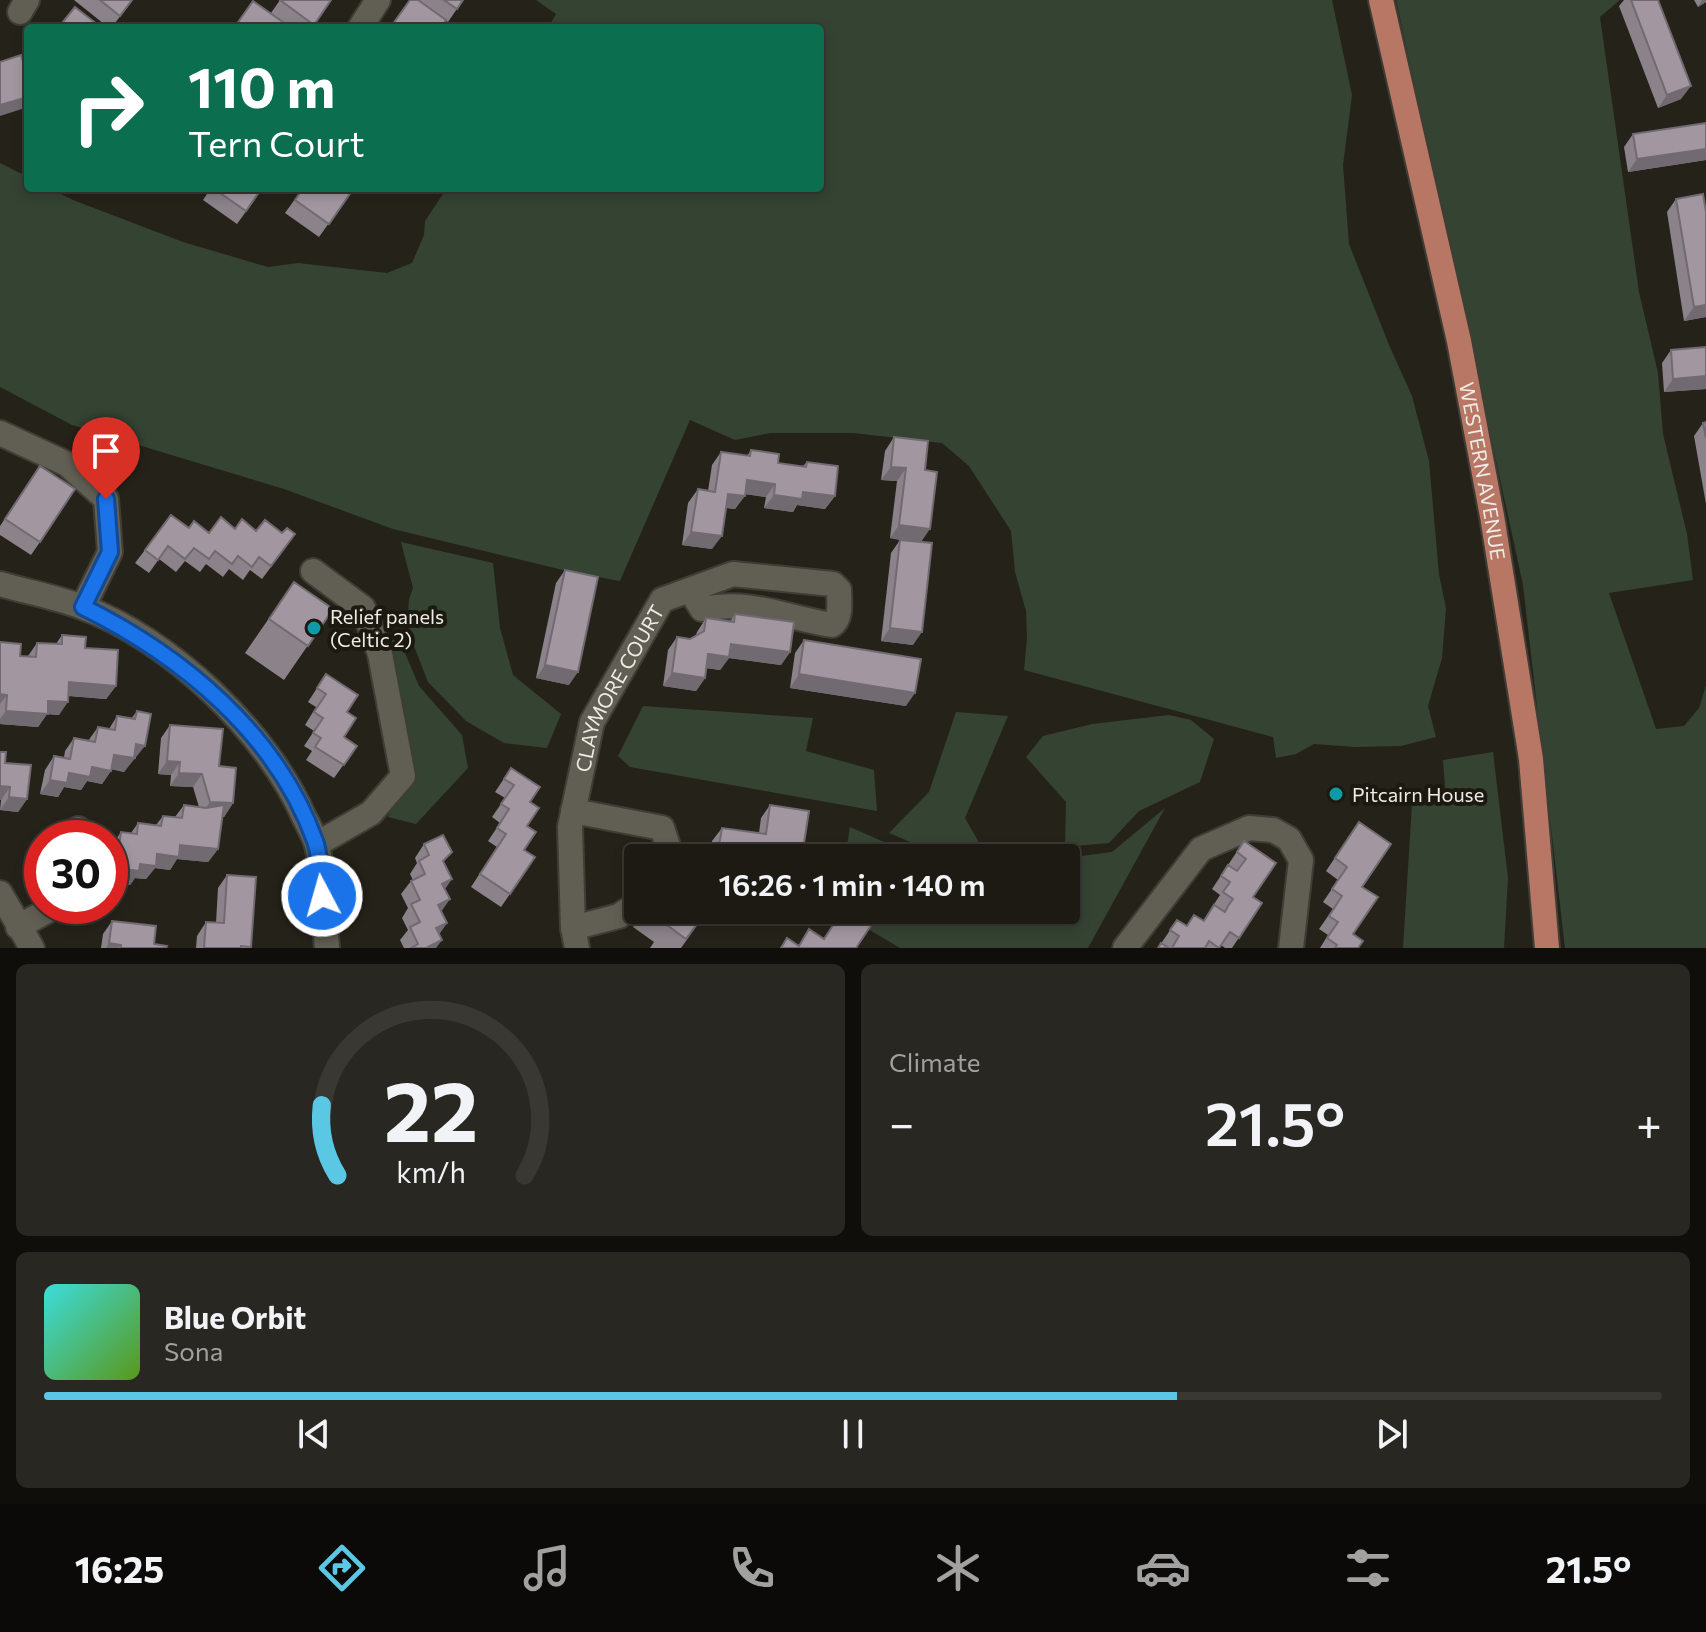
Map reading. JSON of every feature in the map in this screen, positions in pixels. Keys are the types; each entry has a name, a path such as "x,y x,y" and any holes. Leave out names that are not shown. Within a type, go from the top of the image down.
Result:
{"main road":[{"name":"WESTERN AVENUE","path":"1381,0 1459,341 1492,516 1531,759 1547,948"}],"street":[{"path":"363,24 378,0"},
{"path":"0,433 67,464 106,499 110,552 83,607"},
{"path":"313,571 363,608 380,654 403,776 371,813 317,844"},
{"name":"CLAYMORE COURT","path":"575,938 570,827 592,722 662,600 733,574 833,584 839,590 837,622 832,625 747,605 702,609 690,590"},
{"path":"0,584 83,607 122,626 172,659 223,703 262,745 295,795 317,844 327,948"},
{"path":"573,811 662,828 667,844"},
{"path":"1125,948 1201,849 1249,828 1273,830 1289,839 1301,860 1291,948"},
{"path":"0,893 32,948"},
{"path":"575,938 624,913"},
{"path":"18,927 24,924"}],"green space":[{"path":"536,0 1332,0 1352,95 1343,165 1349,244 1412,396 1429,461 1439,574 1446,608 1442,658 1428,706 1436,737 1401,746 1314,744 1296,754 1276,758 1273,737 1024,670 1026,611 1015,572 1011,531 969,466 942,443 853,433 770,433 735,440 690,420 620,581 393,529 284,489 72,425 0,387 0,163 24,175 24,192 57,192 183,242 268,267 298,263 387,273 412,263 424,235 425,221 444,192 824,192 824,24 550,24 556,14"},
{"path":"1396,0 1620,0 1600,17 1639,292 1658,373 1663,434 1687,534 1693,580 1609,593 1656,729 1684,726 1699,708 1706,685 1706,948 1565,948 1523,585"},
{"path":"401,542 493,563 500,628 513,675 561,714 547,748 504,743 466,721 428,682 407,628 413,588"},
{"path":"397,634 419,686 462,735 468,768 416,824 388,817 403,776 380,654"},
{"path":"643,706 813,718 806,751 874,770 877,811 630,767 618,756"},
{"path":"956,712 1008,716 965,818 980,844 915,844 889,833 929,792"},
{"path":"1169,715 1191,720 1214,739 1200,782 1139,811 1109,843 1065,844 1066,802 1026,757 1043,736 1092,724"},
{"path":"1493,752 1508,878 1504,948 1403,948 1412,804 1446,800 1443,760"},
{"path":"1165,808 1088,948 900,948 860,924 1080,924 1080,856 1112,852"},
{"path":"850,827 888,844 847,844"}],"building":[{"path":"100,0 132,0 120,16"},
{"path":"280,0 331,0 313,24"},
{"path":"410,0 418,0 446,20 444,24 393,24"},
{"path":"444,0 463,0 457,9"},
{"path":"1631,0 1658,0 1691,86 1667,95"},
{"path":"253,1 286,24 237,24"},
{"path":"75,7 97,24 61,24"},
{"path":"21,55 24,98 0,105 0,62"},
{"path":"1706,123 1706,149 1637,159 1633,134"},
{"path":"219,192 259,192 246,211"},
{"path":"300,192 351,192 329,224 295,200"},
{"path":"1703,194 1706,212 1706,305 1694,307 1676,199"},
{"path":"1706,347 1706,376 1673,379 1671,350"},
{"path":"894,437 928,441 925,470 937,472 930,529 899,525 906,468 891,467"},
{"path":"751,450 779,454 778,463 806,467 807,462 838,466 835,496 803,492 802,499 774,495 775,484 747,480 745,496 728,494 722,536 691,532 698,489 715,492 721,452 750,456"},
{"path":"40,466 75,489 40,542 5,519"},
{"path":"171,515 189,528 194,521 209,533 221,517 235,529 242,519 256,531 265,520 282,533 287,528 295,534 271,566 259,557 252,567 238,556 232,564 215,551 209,559 194,548 185,559 168,546 158,560 145,550"},
{"path":"900,540 932,543 922,632 890,628"},
{"path":"565,570 598,577 578,672 545,665"},
{"path":"294,582 333,609 308,646 269,619"},
{"path":"735,614 794,622 790,652 731,644 729,657 708,654 705,678 672,673 677,637 690,639 704,631 706,618 734,622"},
{"path":"62,635 86,637 85,648 118,650 116,686 69,682 68,702 48,701 48,714 6,711 7,695 0,694 0,642 21,644 20,656 36,657 37,643 62,644"},
{"path":"804,640 921,659 915,693 799,674"},
{"path":"326,674 358,695 347,712 356,718 344,737 357,746 344,765 315,747 321,738 313,733 323,718 314,712 326,694 317,688"},
{"path":"137,711 151,714 145,746 136,744 134,758 114,755 111,771 92,767 90,777 69,773 67,783 50,780 54,756 70,759 74,738 95,742 98,727 115,730 117,716 135,719"},
{"path":"170,725 223,729 219,766 236,768 233,803 210,802 202,774 179,773 180,762 167,761"},
{"path":"0,752 6,752 5,763 31,765 27,799 9,797 10,787 0,786"},
{"path":"511,768 540,787 530,802 539,808 527,826 536,832 524,850 535,857 510,894 480,874 506,834 497,828 509,809 501,804 514,785 504,779"},
{"path":"184,805 206,808 224,805 218,849 180,845 179,857 157,854 156,866 140,864 139,871 128,870 128,833 137,834 138,823 161,826 163,816 182,818"},
{"path":"770,805 809,811 804,844 719,844 722,828 766,834"},
{"path":"1359,822 1391,844 1362,887 1378,897 1353,934 1363,941 1358,948 1335,948 1337,945 1327,938 1338,922 1329,916 1342,896 1332,889 1347,867 1335,858"},
{"path":"443,835 452,852 443,861 452,879 442,884 450,899 438,905 447,923 436,928 442,940 426,948 411,948 418,944 410,927 420,922 411,904 420,900 411,881 425,874 419,861 429,855 424,844"},
{"path":"1244,841 1276,863 1253,897 1262,903 1239,938 1230,932 1219,948 1209,941 1205,948 1172,948 1179,936 1170,930 1177,920 1187,926 1194,915 1204,921 1214,905 1225,912 1233,899 1223,892 1230,882 1221,876 1228,865 1237,871 1246,859 1237,852"},
{"path":"227,875 256,877 251,947 204,948 206,922 224,923"},
{"path":"128,923 156,926 154,944 167,946 121,948 121,945 109,943 112,924"},
{"path":"668,924 697,924 686,939"},
{"path":"834,924 872,924 856,948 781,948 787,938 799,946 809,929 824,939"}],"place":[{"name":"Relief panels (Celtic 2)","path":"314,628"},
{"name":"Pitcairn House","path":"1336,794"}],"route":[{"path":"106,499 110,552 83,607 122,626 172,659 223,703 262,745 295,795 317,844 322,896"}]}
